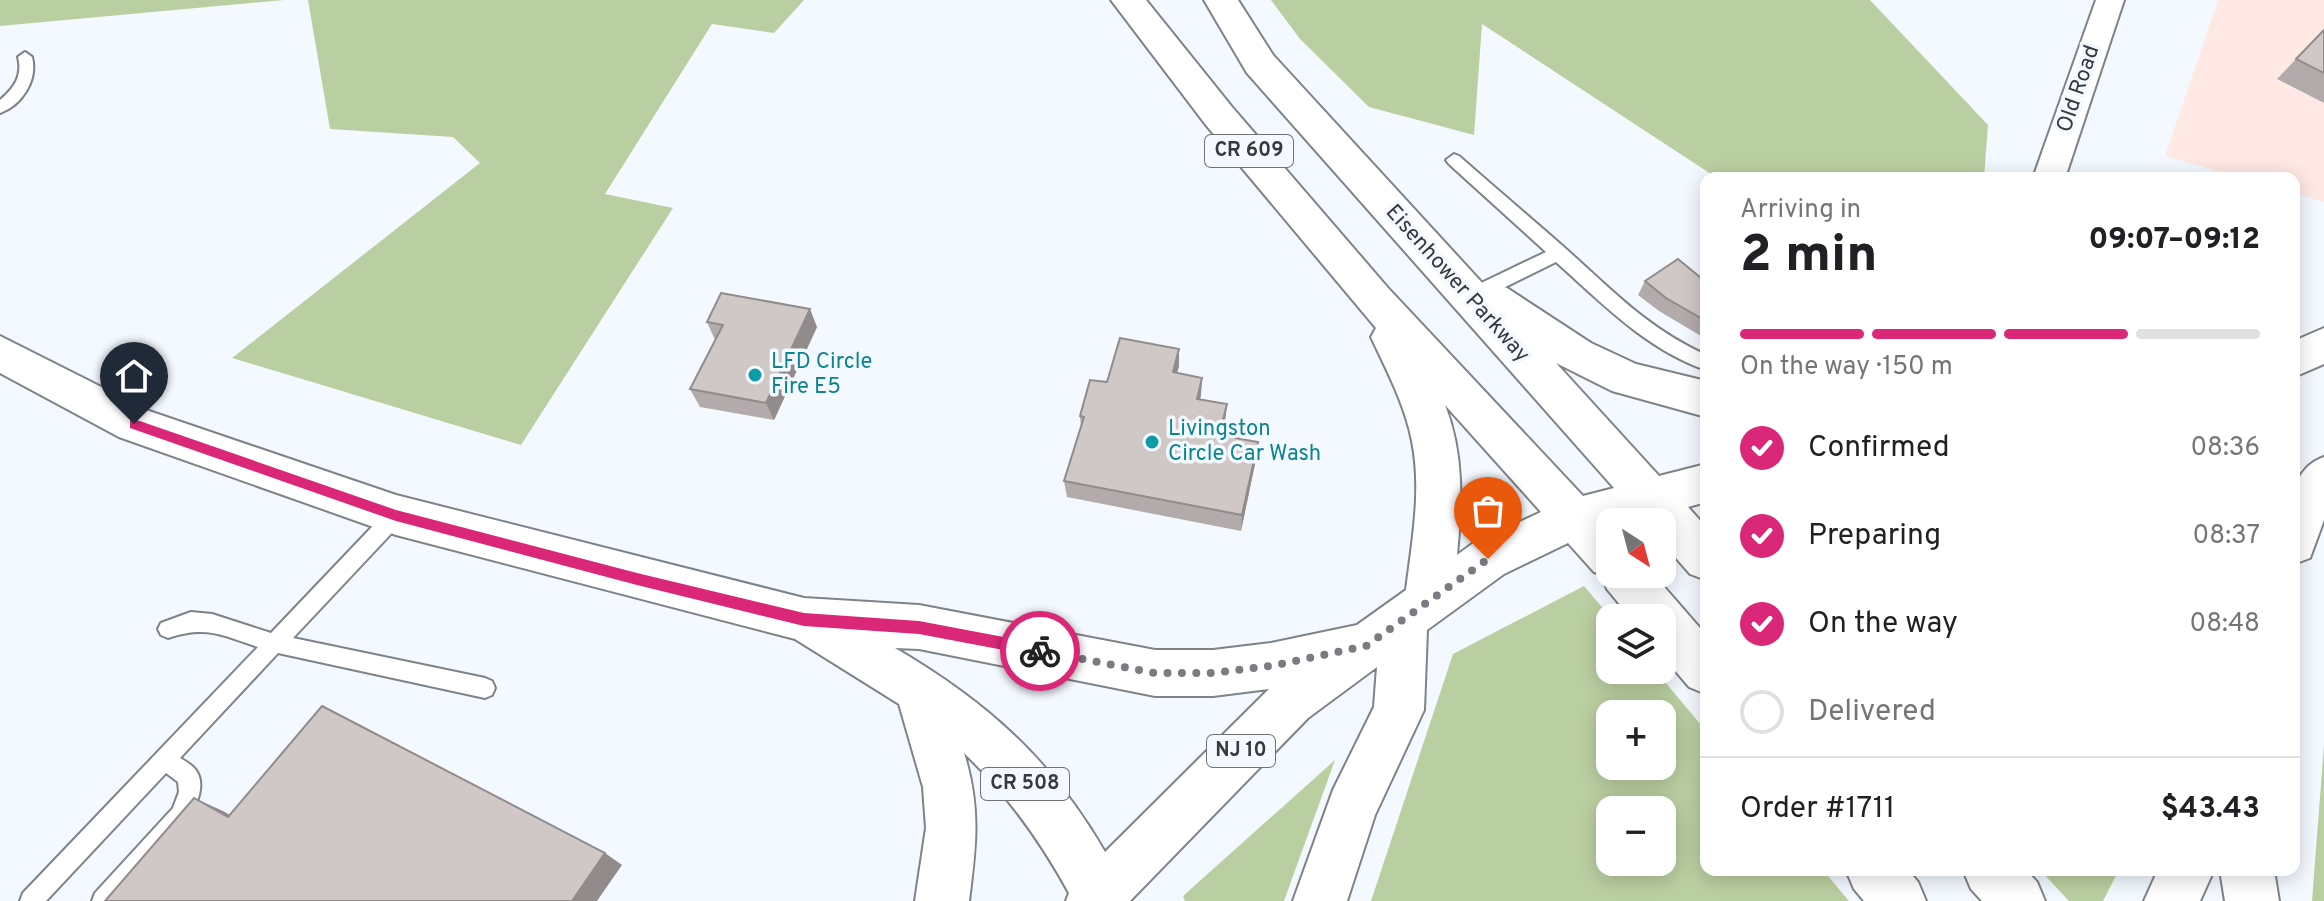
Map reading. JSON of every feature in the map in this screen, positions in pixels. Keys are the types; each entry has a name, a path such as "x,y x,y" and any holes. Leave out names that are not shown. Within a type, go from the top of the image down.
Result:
{"main road":[{"name":"CR 609","path":"1128,0 1219,116 1374,299 1596,540"},
{"name":"Eisenhower Parkway","path":"1221,0 1260,64 1700,552"},
{"path":"1435,260 1576,355 1627,379 1700,397"},
{"path":"1320,901 1351,808 1399,710 1400,622 1438,474 1435,442 1422,401 1374,299"},
{"path":"2300,357 2324,345"},
{"name":"CR 508","path":"0,353 134,424 396,515 804,620 919,627 1155,673 1213,673 1271,666 1400,622"},
{"path":"2307,524 2324,476"},
{"name":"NJ 10","path":"1098,899 1291,701 1488,559 1577,517 1700,484"},
{"path":"1636,588 1650,604"},
{"name":"CR 508","path":"804,620 920,691 984,738 1060,824 1098,899"},
{"path":"1676,635 1700,664"},
{"path":"920,691 949,787 952,828 942,901"},
{"path":"1878,876 1899,901"},
{"path":"1995,876 2018,901"},
{"path":"2171,901 2184,876"},
{"path":"2248,876 2252,901"}],"street":[{"name":"Old Road","path":"2051,172 2110,0"}],"lane":[{"path":"0,108 27,77 29,67 25,57"},
{"path":"1454,160 1615,305 1665,344 1700,360"},
{"path":"1481,291 1560,253"},
{"path":"31,901 396,515"},
{"path":"168,629 191,621 212,623 274,643 485,688"},
{"path":"103,901 181,815 190,792 188,777 165,759"}],"shaded area":[{"path":"2218,0 2324,0 2324,202 2300,195 2300,172 2221,172 2165,156"}],"green space":[{"path":"0,0 284,0 0,26"},
{"path":"308,0 804,0 774,33 712,24 605,194 673,208 521,445 232,358 480,163 453,137 330,129"},
{"path":"1271,0 1870,0 1988,125 1984,172 1708,172 1482,24 1474,135 1369,107 1300,39"},
{"path":"1584,586 1599,604 1596,604 1596,684 1667,684 1700,724 1700,876 1828,876 1849,901 1371,901 1453,654"},
{"path":"2324,745 2324,901 2312,901"},
{"path":"1335,760 1284,901 1185,901 1183,896"},
{"path":"2046,876 2116,876 2103,901 2069,901"}],"building":[{"path":"2324,30 2324,73 2296,59"},
{"path":"1678,259 1700,277 1700,318 1666,298 1645,281"},
{"name":"LFD Circle Fire E5","path":"721,293 810,309 766,403 690,389 723,325 707,322"},
{"name":"Livingston Circle Car Wash","path":"1120,338 1179,349 1173,372 1202,378 1197,399 1227,404 1219,435 1258,442 1242,515 1064,481 1084,417 1080,416 1090,380 1107,382"},
{"path":"322,706 605,853 572,901 105,901 194,798 228,817"}],"way so far":[{"path":"1040,651 1155,673 1213,673 1271,666 1366,646 1488,559"}],"place":[{"name":"LFD Circle Fire E5","path":"755,375"},
{"name":"Livingston Circle Car Wash","path":"1152,442"}],"route":[{"path":"134,424 396,515 637,579 804,620 919,627 1040,651"}]}
